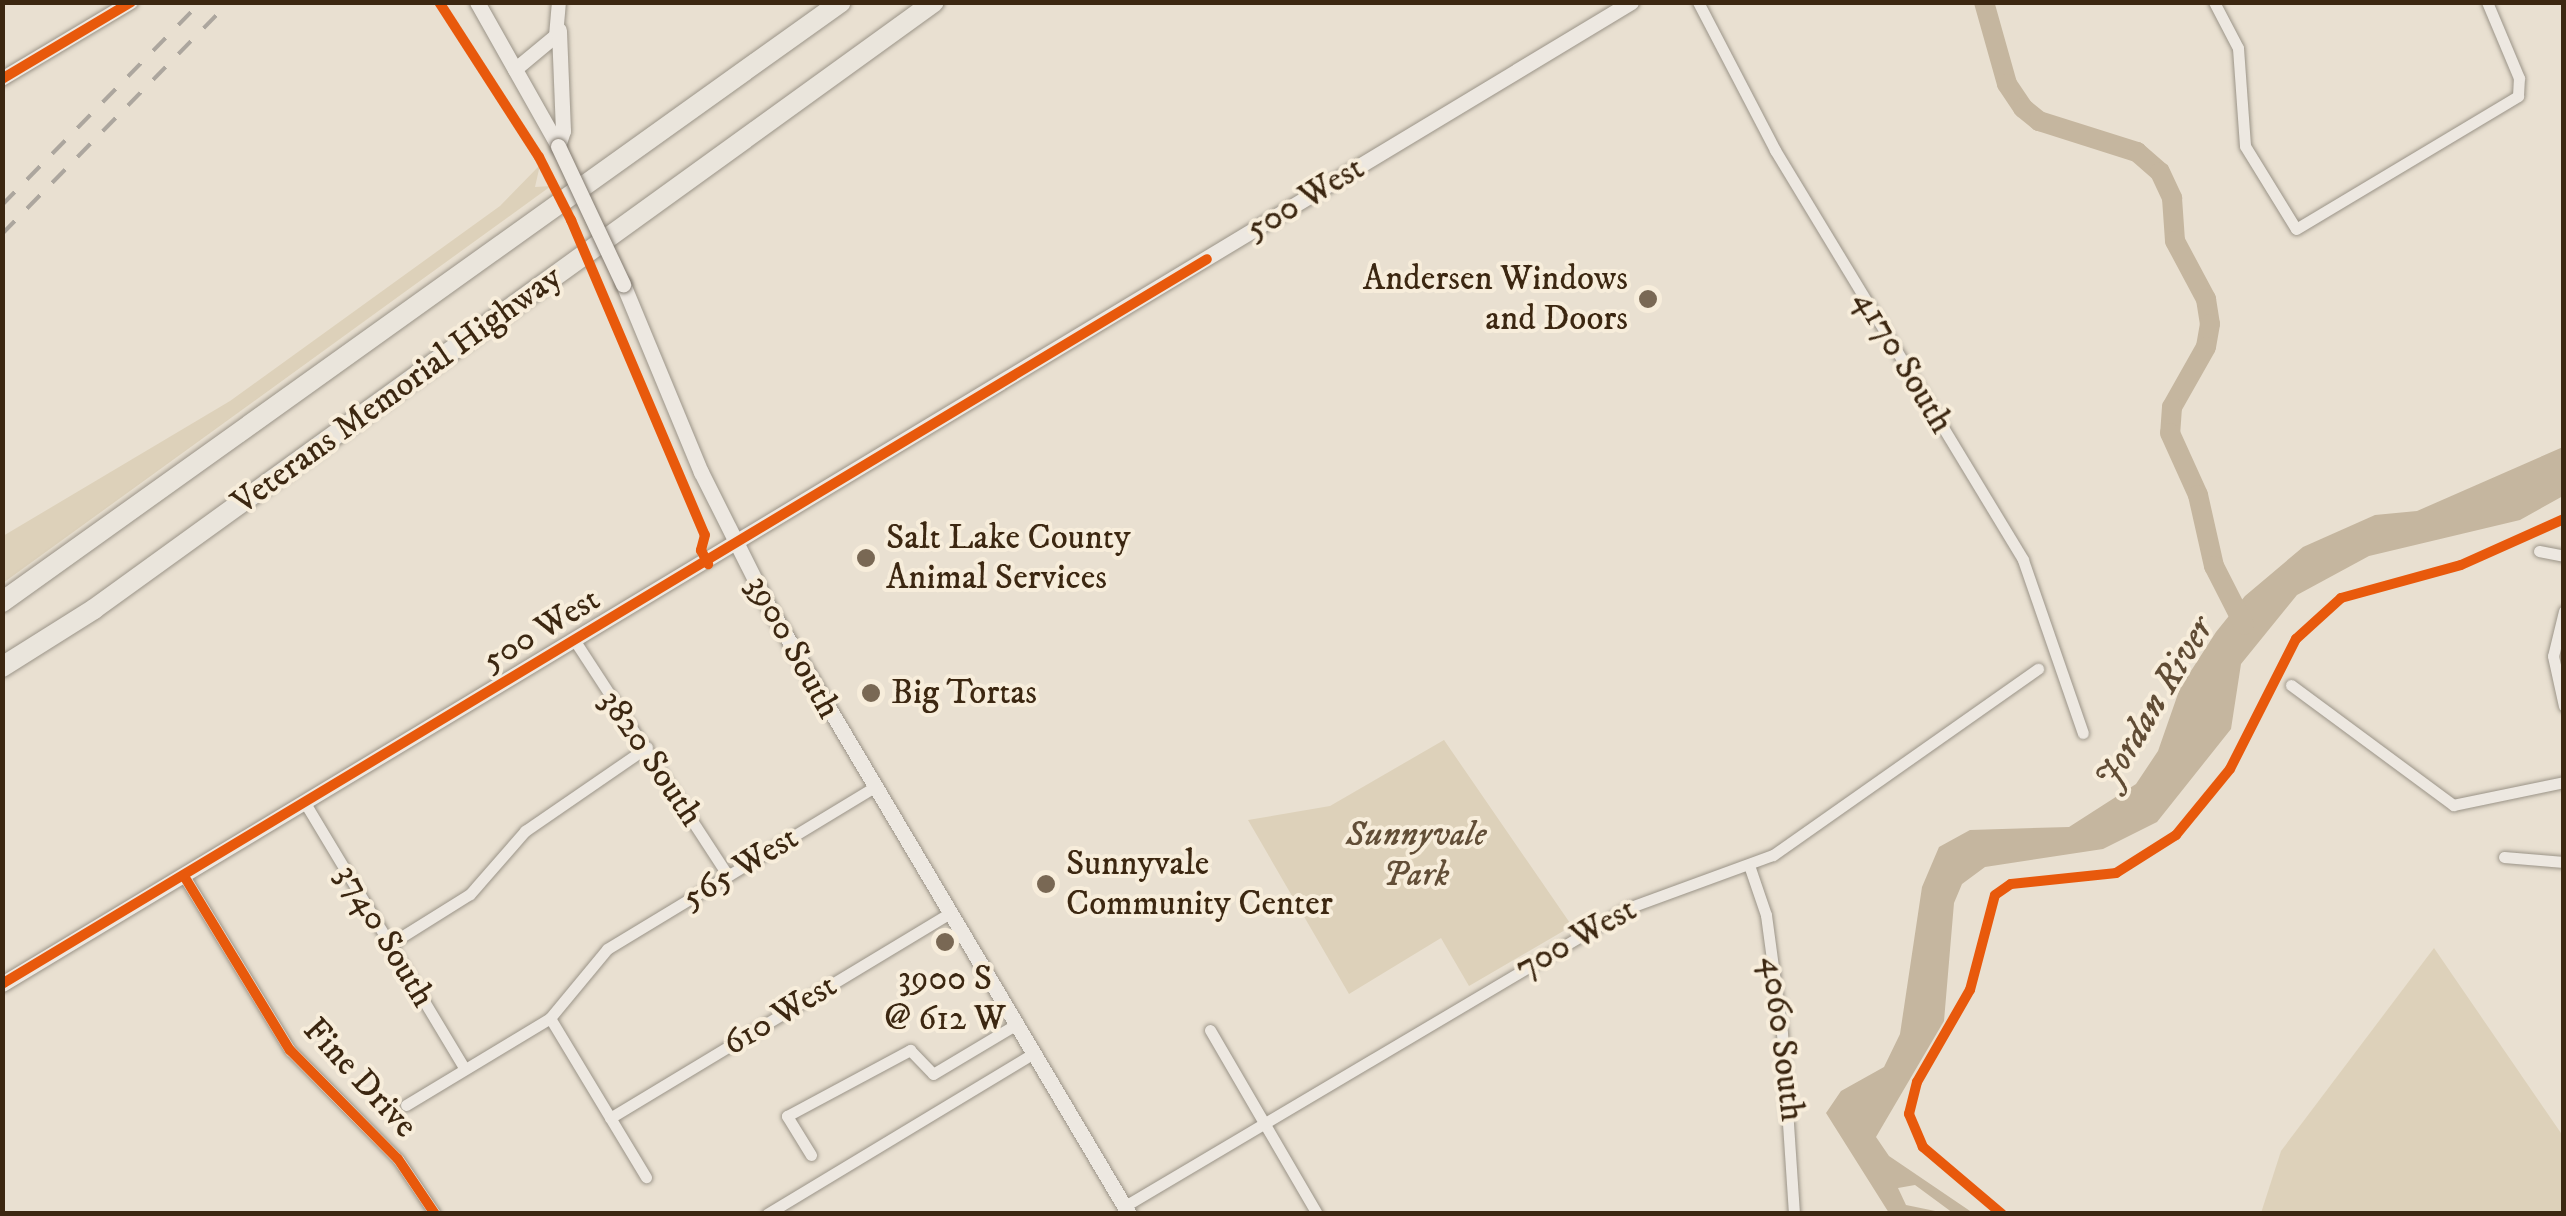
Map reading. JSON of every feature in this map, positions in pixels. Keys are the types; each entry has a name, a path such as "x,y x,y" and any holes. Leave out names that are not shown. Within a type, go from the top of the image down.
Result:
{"highway":[{"name":"Veterans Memorial Highway","path":"2,602 841,2"},
{"name":"Veterans Memorial Highway","path":"2,667 94,610 934,2"}],"main road":[{"name":"3900 South","path":"477,2 558,146 623,284 736,546 1123,1211"},
{"name":"500 West","path":"2,984 736,546 1631,2"},
{"path":"558,146 560,30"}],"street":[{"path":"2,79 130,2"},
{"path":"515,70 549,46 560,30 559,2"},
{"name":"4170 South","path":"1698,2 1775,150 2023,560 2083,733"},
{"path":"2214,2 2238,48 2245,146 2296,229 2518,96 2520,78 2487,2"},
{"path":"2540,551 2564,556"},
{"path":"2564,611 2553,656 2564,706"},
{"name":"3820 South","path":"575,641 728,876"},
{"name":"700 West","path":"1123,1211 1262,1124 1628,908 1750,868 1828,822 2038,669"},
{"path":"2291,685 2453,806 2564,782"},
{"path":"390,944 470,894 536,822 647,748"},
{"name":"565 West","path":"550,1018 606,949 874,787"},
{"name":"3740 South","path":"305,803 465,1069"},
{"path":"2504,856 2564,862"},
{"name":"4060 South","path":"1750,868 1766,916 1782,1033 1794,1214"},
{"name":"Fine Drive","path":"184,876 290,1050 398,1159 435,1214"},
{"name":"610 West","path":"610,1118 950,913"},
{"path":"406,1104 550,1018 646,1177"},
{"path":"811,1155 788,1116 793,1112 910,1050 933,1074 1017,1024"},
{"path":"1210,1030 1317,1214"},
{"path":"767,1214 1034,1053"}],"green space":[{"path":"540,165 535,187 551,186 3,583 3,536 230,401 500,206"},
{"name":"Sunnyvale Park","path":"1444,740 1572,926 1469,986 1441,938 1349,994 1248,820 1330,806"},
{"path":"2434,948 2563,1136 2563,1213 2261,1213 2281,1151"}],"shaded area":[{"path":"2563,447 2563,496 2520,520 2369,556 2297,595 2241,664 2231,729 2157,822 2103,849 1985,867 1962,884 1954,903 1944,1021 1876,1137 1889,1156 1973,1213 1953,1213 1915,1185 1898,1188 1906,1205 1945,1213 1889,1213 1826,1113 1841,1091 1884,1067 1900,1034 1922,887 1939,847 1970,830 2069,827 2136,784 2158,751 2180,688 2216,632 2245,596 2303,547 2375,515 2417,511"}],"waterway":[{"path":"1984,2 2007,84 2023,108 2039,121 2137,152 2160,172 2172,198 2175,241 2206,299 2210,324 2206,347 2172,407 2170,433 2198,495 2214,566 2244,625"}],"railway":[{"path":"2,205 201,2"},
{"path":"2,234 229,2"}],"cycle path":[{"path":"2,79 131,2"},
{"path":"439,2 539,157 571,220 705,535 701,550 708,564"},
{"path":"2,984 1207,259"},
{"path":"2002,1214 1923,1147 1909,1114 1917,1082 1970,990 1995,895 2011,884 2116,873 2176,835 2230,769 2296,639 2341,598 2461,565 2564,519"},
{"path":"184,876 290,1050 398,1159 435,1214"}],"place":[{"name":"Andersen Windows and Doors","path":"1648,299"},
{"name":"Salt Lake County Animal Services","path":"866,558"},
{"name":"Big Tortas","path":"871,693"},
{"name":"Sunnyvale Community Center","path":"1046,884"},
{"name":"3900 S @ 612 W","path":"945,942"}],"water label":[{"name":"Jordan River","path":"2155,704"}]}
